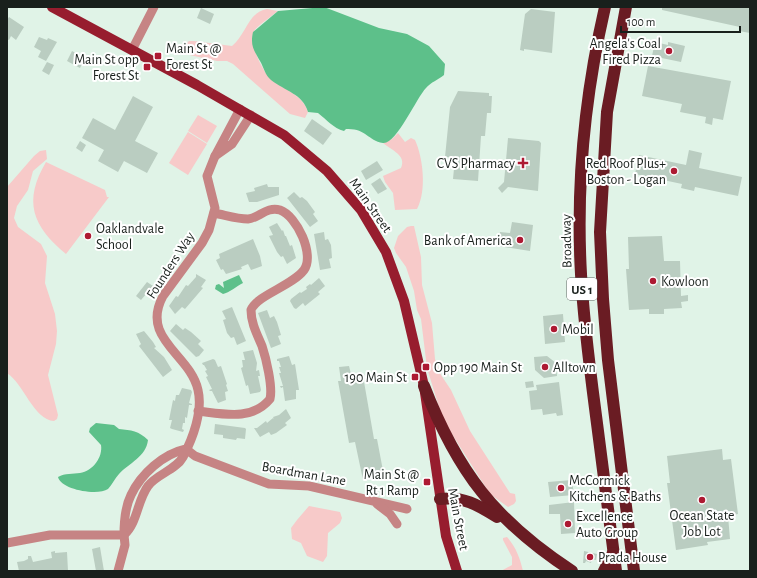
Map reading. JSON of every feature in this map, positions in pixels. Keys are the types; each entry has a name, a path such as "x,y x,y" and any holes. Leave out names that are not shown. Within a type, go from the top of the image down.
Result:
{"highway":[{"name":"Broadway","path":"605,7 594,62 586,119 581,186 580,246 587,350 616,571"},
{"name":"US 1","path":"626,7 607,112 602,179 600,239 608,360 634,571"},
{"path":"424,386 444,434 462,465 481,492 520,534"},
{"path":"440,499 455,498 471,502 520,534 572,571"},
{"path":"604,571 614,552"}],"main road":[{"name":"Main Street","path":"52,7 251,115 284,135 313,158 338,183 368,221 386,252 399,284 424,386 446,536 457,571"}],"street":[{"path":"132,50 154,7"},
{"name":"Founders Way","path":"186,449 193,434 198,411 199,394 194,379 164,339 159,328 157,315 163,296 202,243 214,214 215,203 207,176 215,156 240,109"},
{"path":"215,156 232,144 251,115"},
{"path":"198,411 245,414 262,408 270,399 270,390 262,349 252,320 251,310 256,303 294,281 305,269 308,258 305,244 299,231 292,219 280,210 266,211 248,218 214,214"},
{"path":"118,571 126,545 124,534 128,501 142,479 152,468 164,458 175,452 186,449"},
{"name":"Boardman Lane","path":"186,449 195,456 269,484 309,486 407,509"},
{"name":"Boardman Lane","path":"375,502 390,514 397,524"},
{"path":"7,542 50,535 124,534"}],"shaded area":[{"path":"324,7 379,28 407,34 429,46 445,64 444,75 426,88 400,129 388,142 383,143 373,139 358,130 340,130 318,113 308,112 306,106 298,97 269,78 254,51 252,44 253,32 278,11"},
{"path":"267,9 278,11 254,31 253,42 257,57 272,80 293,93 306,106 308,112 305,118 290,114 233,64 227,61 217,61 185,54 185,45 189,41 232,46 241,36 255,14"},
{"path":"198,115 217,126 207,143 188,131"},
{"path":"188,132 207,144 188,175 169,163"},
{"path":"398,133 405,142 411,138 415,140 420,155 423,184 420,202 417,209 395,210 393,193 385,182 383,176 401,168 402,160 400,156 383,143 392,139"},
{"path":"46,150 47,159 33,171 28,190 17,206 14,218 18,227 41,244 47,256 45,283 55,314 57,331 56,344 48,375 58,415 57,419 54,421 47,419 40,414 13,378 7,373 7,187 34,156 40,151"},
{"path":"46,162 105,190 107,197 109,197 66,254 54,244 45,233 35,212 33,201 35,189 39,176"},
{"path":"414,226 421,257 422,285 432,323 435,359 441,375 451,390 470,431 510,493 515,494 516,501 508,507 490,494 443,420 427,368 421,319 417,310 414,291 406,267 394,248 398,236 407,227"},
{"path":"239,275 243,283 230,291 223,294 215,289 216,285 219,284 224,288 223,282"},
{"path":"96,423 114,425 119,429 138,433 148,440 147,446 141,455 119,474 108,489 89,492 66,485 61,482 58,477 66,474 85,472 99,459 101,445 89,432 90,428"},
{"path":"309,506 340,512 342,518 340,523 328,533 327,556 323,562 307,556 301,543 292,539 291,528"},
{"path":"507,537 517,553 523,571 501,571 512,565 512,557 503,540 503,538"}],"building":[{"path":"662,7 750,7 750,33 739,31 740,27 662,10"},
{"path":"201,8 214,14 210,24 197,18"},
{"path":"531,9 555,12 552,53 524,49 524,51 520,50 525,14"},
{"path":"9,17 24,27 16,40 11,36 9,40 7,39 7,20"},
{"path":"39,37 47,40 48,38 57,42 46,61 38,57 41,51 34,47"},
{"name":"Angela's Coal Fired Pizza","path":"655,42 668,45 668,42 685,46 681,62 652,56"},
{"path":"72,51 85,58 80,68 67,61"},
{"path":"47,62 54,65 49,75 42,71"},
{"path":"648,66 731,81 723,120 713,118 712,125 705,123 706,117 680,112 682,104 642,96"},
{"path":"458,91 489,93 489,96 492,96 491,113 487,113 485,136 481,136 478,181 453,179 455,158 445,157 450,107"},
{"path":"133,96 153,107 135,141 158,153 147,173 124,161 118,172 98,161 104,150 82,138 93,118 115,130"},
{"path":"312,119 332,133 323,145 304,131"},
{"name":"CVS Pharmacy","path":"508,138 539,141 541,143 538,191 508,187 502,193 498,188 504,182"},
{"path":"80,141 86,145 82,152 76,148"},
{"name":"Red Roof Plus+ Boston - Logan","path":"689,150 702,153 699,168 742,177 738,196 695,187 694,191 681,188 682,184 635,174 639,155 686,165"},
{"path":"377,161 383,170 366,180 361,171"},
{"path":"380,178 387,189 378,194 371,184"},
{"path":"267,184 268,187 279,187 279,195 257,202 249,202 246,193 255,191 254,188"},
{"path":"294,192 300,198 302,197 307,201 315,212 313,214 318,221 310,227 287,198"},
{"name":"Bank of America","path":"512,222 533,225 530,251 498,246 500,232 510,233"},
{"path":"277,223 282,231 283,230 290,246 292,245 296,258 287,264 283,256 281,257 277,252 269,236 273,235 269,227"},
{"path":"324,232 325,240 328,239 331,245 332,258 329,259 331,268 320,270 314,234"},
{"name":"Kowloon","path":"662,236 664,261 680,261 681,296 688,295 688,301 681,302 682,308 664,309 664,314 649,314 649,309 629,310 626,269 629,269 628,237"},
{"path":"253,239 260,256 262,266 251,270 248,264 241,267 242,269 226,274 223,269 221,270 216,260 220,258 219,254"},
{"path":"196,274 206,280 201,287 203,288 185,309 182,307 175,314 169,306 176,296 178,297 186,285 188,286 196,277"},
{"path":"319,278 325,286 318,292 320,294 305,306 303,303 296,309 294,308 290,301 291,299 307,289 306,287 310,284 311,285"},
{"path":"147,282 153,286 141,300 136,296"},
{"path":"232,307 246,341 237,345 234,337 231,338 227,333 223,320 226,319 222,311"},
{"path":"267,310 270,318 274,316 281,335 278,336 281,344 271,348 258,313"},
{"name":"Mobil","path":"563,314 565,342 545,344 543,316"},
{"path":"176,324 183,330 185,328 191,332 201,341 198,344 204,350 199,356 196,357 170,331"},
{"path":"144,331 156,347 154,348 164,357 172,370 163,377 139,346 141,344 136,334"},
{"path":"253,350 257,363 256,371 259,370 260,376 258,376 261,390 260,392 250,394 241,368 243,367 242,360 245,360 243,352"},
{"path":"289,356 292,365 295,364 299,390 296,390 296,399 285,401 283,387 281,388 280,386 283,386 279,373 281,373 279,367 281,367 277,359"},
{"name":"Alltown","path":"547,356 556,363 557,376 544,378 535,370 534,357"},
{"path":"213,359 218,367 221,366 228,391 225,392 226,400 218,403 212,391 209,390 212,389 206,377 208,376 205,371 207,370 202,363"},
{"path":"349,366 352,378 363,376 374,439 377,439 384,476 363,480 355,442 349,443 338,381 341,381 339,367"},
{"path":"533,381 534,387 526,388 525,382"},
{"path":"559,382 563,415 557,416 556,413 543,415 542,409 531,410 529,391 537,390 536,385"},
{"path":"182,388 191,390 192,392 189,403 192,405 189,405 187,418 185,417 185,423 183,423 183,432 170,428 172,420 169,420 173,400 175,401 176,395 179,395"},
{"path":"286,409 291,418 285,423 287,425 276,433 271,435 269,432 260,437 254,428 257,428 266,421 267,423 273,418 274,419 273,417 279,415"},
{"path":"215,424 245,428 245,439 237,438 236,440 223,438 223,435 214,434"},
{"path":"722,449 723,460 731,459 738,514 728,516 730,539 707,542 708,545 676,550 667,483 670,483 667,456"},
{"name":"McCormick Kitchens & Baths","path":"572,480 574,495 550,497 548,482"},
{"name":"Excellence Auto Group","path":"574,502 575,533 561,534 560,514 549,514 549,505"},
{"path":"100,547 104,571 96,571 92,549"},
{"path":"55,551 55,553 67,552 68,571 19,571 17,562 28,559 28,556 31,556 33,562 52,558 51,552"},
{"name":"Prada House","path":"584,551 597,554 596,560 592,559 591,563 586,561 583,563"}],"place":[{"name":"Angela's Coal Fired Pizza","path":"669,51"},
{"name":"Main St @ Forest St","path":"158,56"},
{"name":"Main St opp Forest St","path":"147,67"},
{"name":"CVS Pharmacy","path":"523,163"},
{"name":"Red Roof Plus+ Boston - Logan","path":"674,171"},
{"name":"Oaklandvale School","path":"88,236"},
{"name":"Bank of America","path":"520,240"},
{"name":"Kowloon","path":"653,281"},
{"name":"Mobil","path":"554,329"},
{"name":"Opp 190 Main St","path":"426,367"},
{"name":"Alltown","path":"545,367"},
{"name":"190 Main St","path":"415,377"},
{"name":"Main St @ Rt 1 Ramp","path":"427,482"},
{"name":"McCormick Kitchens & Baths","path":"561,488"},
{"name":"Ocean State Job Lot","path":"702,500"},
{"name":"Excellence Auto Group","path":"568,524"},
{"name":"Prada House","path":"590,557"}]}
